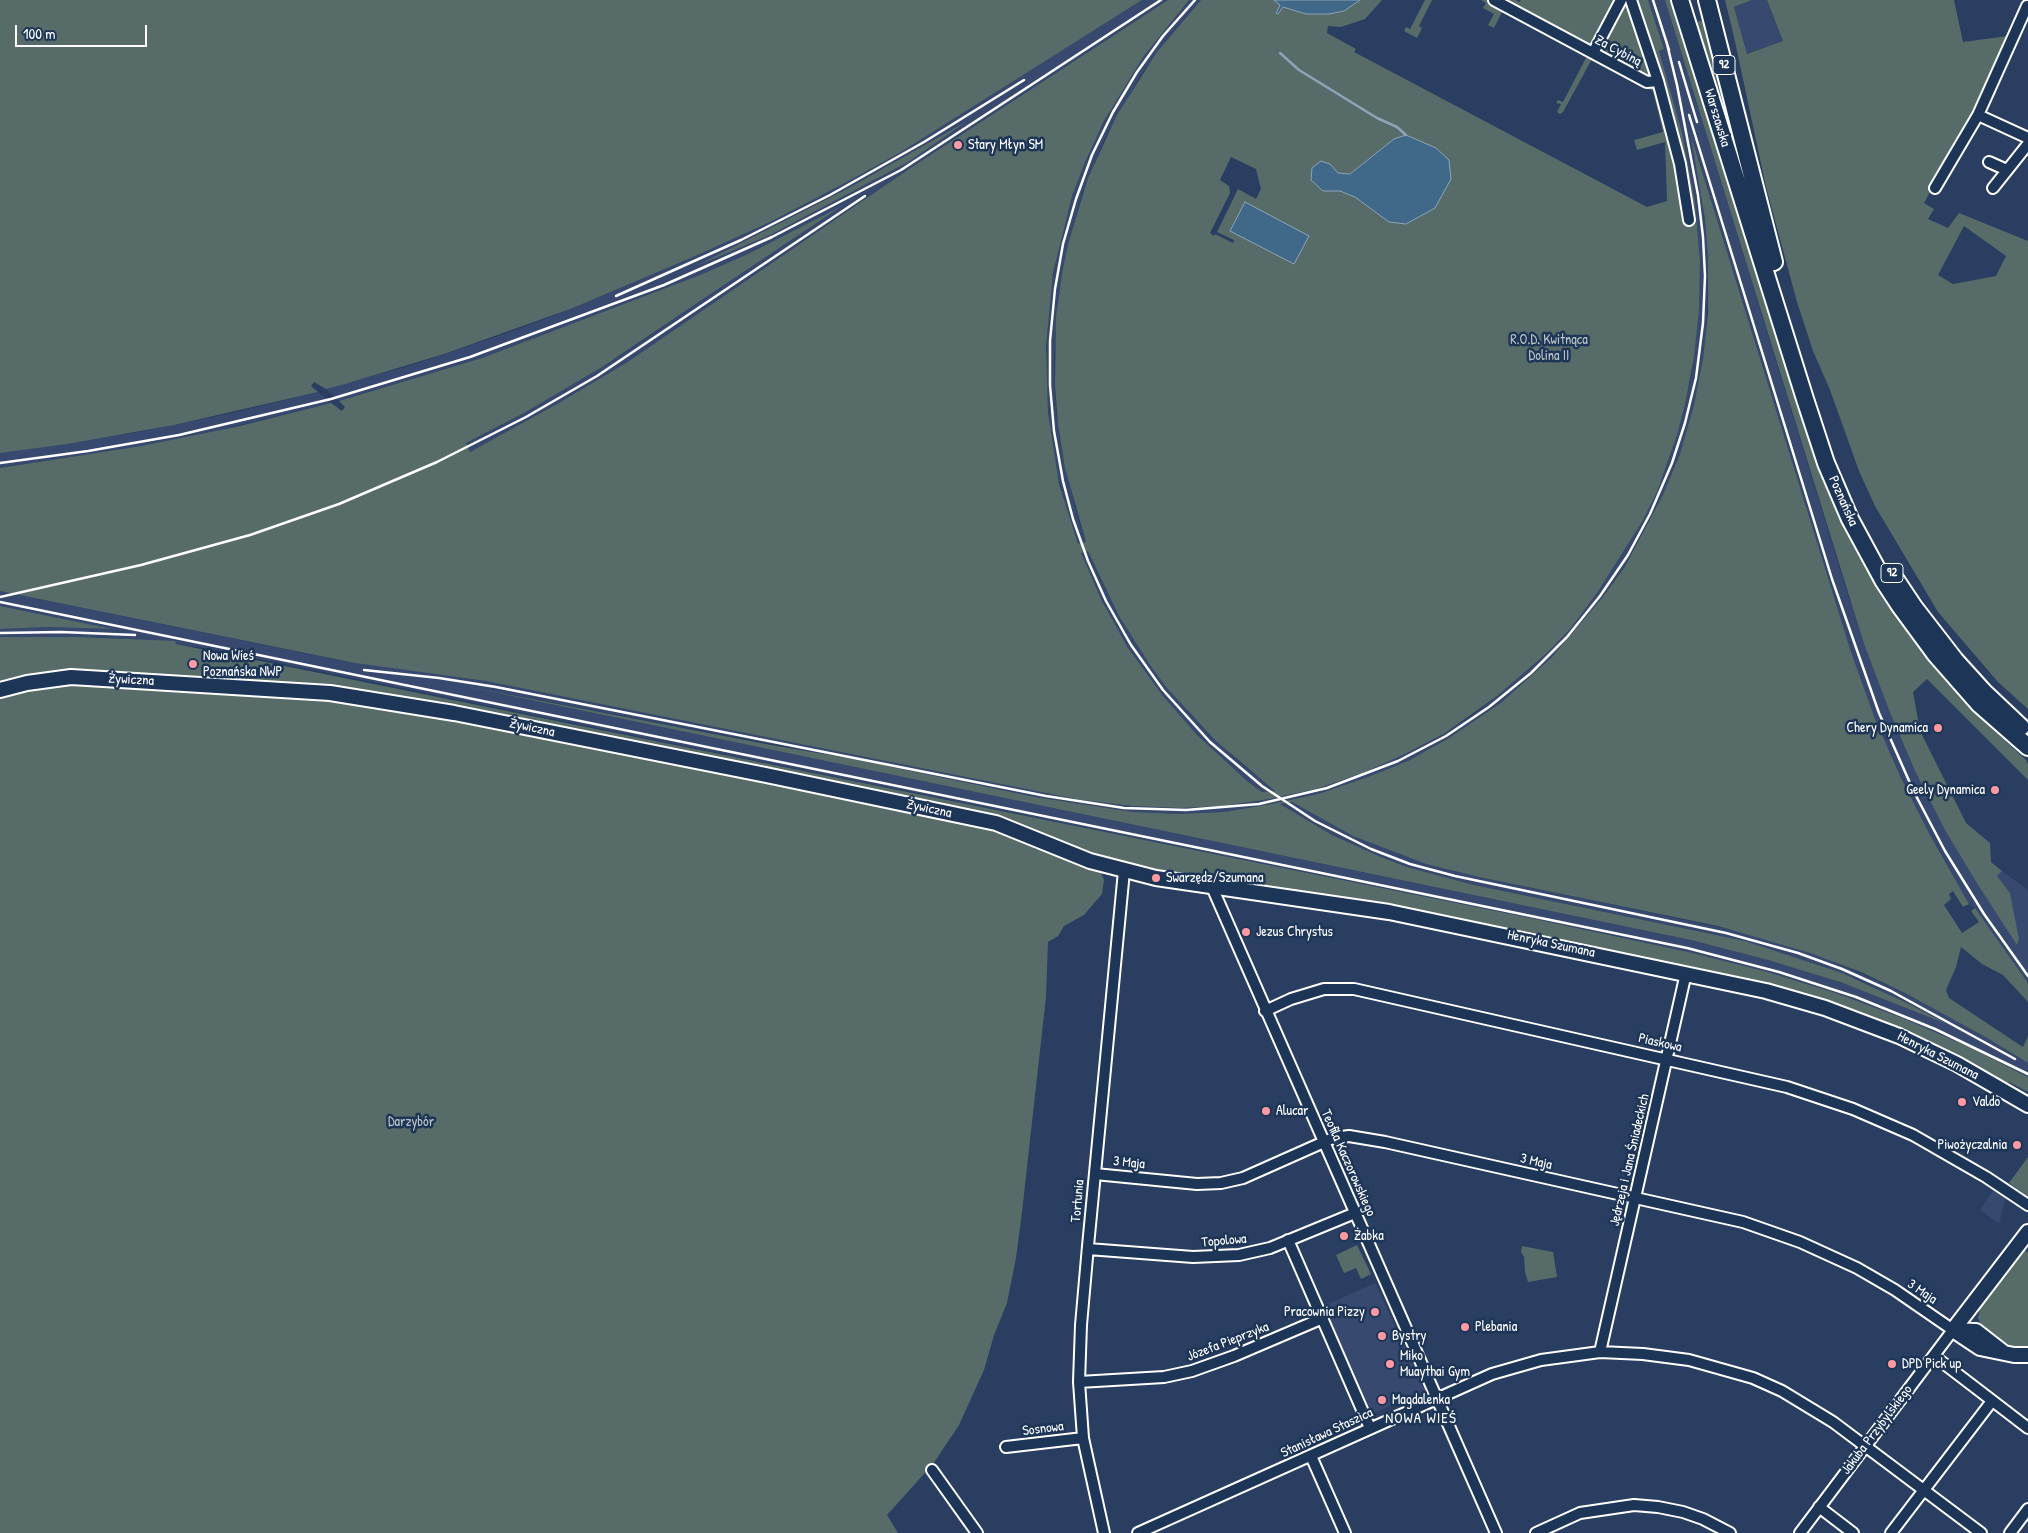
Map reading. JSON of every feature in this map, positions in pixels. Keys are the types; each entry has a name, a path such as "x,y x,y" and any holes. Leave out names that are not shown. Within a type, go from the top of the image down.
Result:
{"main road":[{"name":"Warszawska","path":"1707,0 1752,205"},
{"name":"Warszawska","path":"1684,4 1752,205"},
{"name":"Poznańska","path":"1752,205 1781,285 1817,402 1842,474 1864,522 1900,587 1941,642 1984,692 2028,733"},
{"name":"Poznańska","path":"1752,205 1817,438 1859,538 1900,606 1936,655 1979,704 2028,747"}],"street":[{"name":"Za Cybiną","path":"1494,0 1647,82 1658,81"},
{"path":"1592,52 1621,0"},
{"path":"1631,0 1658,81 1680,164 1689,220"},
{"path":"1935,188 1978,115 2028,7"},
{"path":"1978,115 2028,138"},
{"path":"1993,188 2028,144"},
{"path":"1989,162 2008,170"},
{"name":"Żywiczna","path":"0,690 48,679 84,678 289,690 364,698 499,721 979,820 1007,827 1054,848"},
{"name":"Henryka Szumana","path":"1054,848 1124,871 1212,887 1390,912 1766,991 1861,1020 1934,1052 2028,1105"},
{"name":"Tortunia","path":"1104,1533 1083,1438 1079,1382 1081,1325 1124,871"},
{"name":"Teofila Kaczorowskiego","path":"1212,887 1264,1011 1496,1533"},
{"name":"Jędrzeja i Jana Śniadeckich","path":"1600,1352 1686,973"},
{"name":"Piaskowa","path":"1264,1011 1312,992 1324,989 1347,989 1787,1086 1868,1115 1935,1147 1986,1177 2028,1205"},
{"name":"3 Maja","path":"1095,1174 1209,1185 1243,1178 1323,1141 1340,1136 1385,1142 1743,1222 1809,1245 1879,1280 1954,1330"},
{"name":"Topolowa","path":"1088,1249 1157,1256 1223,1257 1252,1253 1270,1248 1355,1213"},
{"name":"Jakuba Przybylskiego","path":"1800,1533 2028,1232"},
{"path":"1288,1240 1370,1428"},
{"path":"1970,1308 1976,1331"},
{"name":"Józefa Pieprzyka","path":"1079,1382 1156,1378 1192,1371 1234,1356 1323,1318"},
{"path":"1954,1330 1976,1331 2006,1354"},
{"path":"1954,1330 1980,1348 2006,1354 2028,1355"},
{"name":"Stanisława Staszica","path":"1138,1533 1492,1374 1513,1367 1554,1358 1600,1352 1643,1354 1689,1360 1753,1378 1806,1404 1981,1533"},
{"path":"1934,1356 2028,1428"},
{"path":"1892,1533 1992,1401"},
{"name":"Sosnowa","path":"1006,1447 1083,1438"},
{"path":"1311,1456 1345,1533"},
{"path":"932,1470 977,1533"},
{"path":"1536,1533 1580,1513 1634,1505 1683,1512 1702,1518 1730,1533"},
{"path":"1819,1507 1853,1533"},
{"path":"2010,1533 2028,1509"}],"shaded area":[{"path":"1142,0 1168,0 912,167 626,363 474,450 66,579 465,444 524,413 621,355 838,209 750,253 700,275 482,358 339,401 326,389 412,365 510,332 573,308 770,222 901,152"},
{"path":"1189,0 1201,0 1166,41 1139,78 1104,140 1083,191 1068,244 1058,301 1054,358 1056,412 1062,452 1088,551 1119,616 1150,665 1190,714 1239,762 1275,790 1264,793 1217,755 1178,715 1140,666 1115,627 1086,566 1069,519 1056,470 1049,425 1046,361 1049,299 1059,246 1072,196 1092,145 1119,93 1150,46"},
{"path":"1274,0 1360,0 1344,11 1329,14 1306,14 1283,7 1278,14 1276,13 1280,5"},
{"path":"1648,0 1665,0 1864,644 1915,771 1946,832 2017,944 2019,939 2010,893 1997,876 2002,871 2028,890 2028,983 1975,908 1969,904 1930,835 1901,778 1875,719 1827,580 1693,143 1703,199 1708,258 1706,332 1701,374 1690,421 1680,454 1663,495 1624,567 1602,598 1552,657 1502,702 1449,738 1408,761 1318,794 1271,804 1224,812 1180,814 1133,812 1035,797 853,759 475,688 1691,940 1768,960 1840,982 1940,1021 1842,973 1745,941 1474,885 1407,867 1332,835 1280,804 1292,802 1353,836 1426,864 1479,877 1733,930 1778,942 1828,959 1907,994 1987,1038 2028,1063 2028,1077 1971,1048 1905,1019 1836,993 1764,971 1612,935 206,648 101,637 0,637 0,629 47,627 108,629 0,606 0,591 343,661 486,681 1081,800 1133,806 1179,808 1223,806 1316,789 1363,773 1445,733 1471,716 1548,652 1571,628 1597,593 1642,522 1657,492 1677,435 1692,372 1699,311 1700,261 1695,203 1659,51 1664,49"},
{"path":"1752,0 1767,0 1783,41 1747,54 1734,7"},
{"path":"1406,135 1436,148 1449,160 1451,179 1435,208 1406,224 1389,222 1355,197 1340,191 1323,191 1311,180 1312,168 1321,161 1330,164 1338,173 1350,174 1394,139"},
{"path":"1245,202 1309,236 1294,264 1230,231"},
{"path":"318,392 331,403 212,432 141,446 0,468 0,453 138,432 237,412"},
{"path":"1994,1189 2006,1197 1999,1224 1980,1210"},
{"path":"1375,1283 1425,1391 1370,1415 1321,1307"}],"green space":[{"path":"0,0 1142,0 901,152 845,183 770,222 573,308 444,354 345,384 326,389 314,382 311,386 318,392 174,425 67,444 0,453"},
{"name":"R.O.D. Kwitnąca Dolina II","path":"1168,0 1189,0 1143,57 1104,121 1072,196 1053,273 1046,346 1048,413 1059,484 1078,544 1086,542 1065,468 1058,425 1055,384 1056,317 1068,244 1088,178 1117,115 1157,52 1201,0 1274,0 1281,5 1276,12 1278,14 1283,7 1295,11 1344,11 1360,0 1382,0 1365,19 1341,27 1328,26 1327,33 1356,49 1354,52 1647,207 1667,201 1665,142 1637,150 1634,140 1663,132 1653,91 1592,59 1563,112 1560,114 1557,112 1561,104 1556,103 1558,100 1563,102 1587,56 1503,10 1494,28 1488,25 1494,14 1483,8 1486,3 1481,0 1516,0 1519,2 1521,0 1648,0 1664,49 1659,51 1682,133 1695,203 1700,261 1699,311 1694,357 1677,435 1657,492 1642,522 1597,593 1571,628 1548,652 1497,696 1445,733 1363,773 1316,789 1223,806 1179,808 1133,806 1081,800 486,681 355,663 0,591 0,468 141,446 240,426 331,403 342,411 345,407 339,401 482,358 700,275 750,253 842,206 602,367 524,413 466,443 470,452 626,363 912,167","holes":["1394,139 1436,148 1448,160 1451,179 1389,222 1355,197 1340,191 1322,190 1330,164 1338,173 1350,174","1231,157 1256,169 1261,189 1256,199 1238,189 1217,232 1234,240 1233,243 1210,233 1230,193 1229,186 1220,180","1088,551 1119,616 1167,688 1216,741 1275,791 1262,792 1247,781 1197,735 1163,696 1128,648 1102,601 1081,553"]},
{"path":"1425,0 1432,0 1419,26 1422,28 1417,38 1404,31 1406,27 1410,29"},
{"path":"1665,0 1672,0 1867,565 1921,652 1970,708 2026,760 2028,765 2028,780 1927,679 1913,692 1920,731 1966,823 1990,843 1991,862 2002,871 1997,876 2010,893 2019,939 2017,945 1946,832 1915,771 1864,644"},
{"path":"1725,0 1752,0 1734,7 1747,54 1783,41 1767,0 1954,0 1963,42 2008,36 1984,93 1924,203 1934,209 1928,219 1948,228 1959,213 2028,241 2028,709 1998,682 1938,612 1875,506 1859,471 1830,390 1813,351 1797,302 1766,187","holes":["1964,226 2006,256 1996,276 1953,284 1938,275"]},
{"path":"1707,19 1754,210 1693,23"},
{"path":"969,120 908,162 770,235 696,266 849,188"},
{"path":"1691,136 1850,649 1875,719 1901,778 1930,835 1969,904 1963,907 1953,891 1949,894 1951,899 1944,905 1962,933 1979,922 1971,911 1975,908 2028,983 2028,1002 2003,975 1982,964 1961,947 1956,967 1946,990 1949,998 2023,1047 2028,1036 2028,1063 1907,994 1861,972 1810,953 1718,926 1479,877 1426,864 1353,836 1292,802 1280,804 1332,835 1407,867 1474,885 1745,941 1842,973 1947,1024 1840,982 1768,960 1691,940 459,685 853,759 1035,797 1133,812 1180,814 1224,812 1271,804 1318,794 1408,761 1449,738 1502,702 1552,657 1602,598 1624,568 1663,495 1680,454 1694,405 1703,359 1708,313 1708,258 1705,219"},
{"path":"0,606 112,629 47,627 0,629"},
{"name":"Darzybór","path":"0,637 79,637 175,641 176,644 1535,919 1688,952 1764,971 1836,993 1905,1019 1971,1048 2028,1077 2028,1092 2009,1082 2001,1080 1999,1083 1940,1051 1885,1025 1854,1013 1772,988 1688,969 1421,913 1266,890 1266,887 1246,883 1232,881 1231,885 1137,870 1089,856 1013,825 984,816 462,711 317,688 176,679 176,683 330,693 423,707 986,821 1007,827 1033,838 1035,850 1038,847 1100,870 1104,880 1102,894 1084,915 1064,926 1058,936 1048,942 1046,997 1022,1212 1016,1258 1007,1303 994,1335 984,1370 959,1425 933,1464 887,1515 898,1533 0,1533"},
{"path":"2028,1157 2028,1196 2009,1183"},
{"path":"1357,1245 1371,1274 1361,1279 1356,1268 1344,1273 1336,1255"},
{"path":"1522,1246 1553,1252 1557,1277 1528,1282 1524,1257 1521,1252"},
{"path":"2024,1249 2028,1253 2028,1349 2013,1347 1990,1334 1981,1325 1978,1318 1981,1304"}],"waterway":[{"path":"1280,53 1299,70 1377,118 1397,127 1406,135"}],"railway":[{"path":"0,463 88,451 179,435 331,399 470,357 664,285 772,237 901,170 1161,0"},
{"path":"1195,0 1163,36 1137,72 1113,112 1092,155 1076,199 1063,244 1055,289 1050,341 1050,385 1054,431 1063,481 1073,519 1088,561 1106,601 1131,645 1163,690 1210,742 1262,786 1315,821 1371,849 1410,864 1455,876 1726,933 1798,953 1842,969 1891,991 2015,1059"},
{"path":"1653,0 1669,50"},
{"path":"364,670 439,678 496,687 1046,796 1124,808 1186,810 1259,804 1327,788 1398,761 1446,736 1489,707 1531,673 1567,637 1600,596 1628,555 1650,514 1672,463 1685,423 1696,378 1703,323 1705,276 1698,195 1677,85 1667,44"},
{"path":"1679,62 1697,122"},
{"path":"616,296 741,240 830,195 924,142 1024,80"},
{"path":"1689,115 1832,579 1879,713 1914,792 1945,851 1984,914 2028,976"},
{"path":"0,597 141,565 250,535 339,504 437,462 526,417 597,376 865,196"},
{"path":"0,602 1687,948 1779,972 1856,997 1935,1029 2028,1074"},
{"path":"0,633 61,632 135,635"}],"place":[{"name":"Stary Młyn SM","path":"958,145"},
{"name":"Nowa Wieś Poznańska NWP","path":"193,664"},
{"name":"Chery Dynamica","path":"1938,728"},
{"name":"Geely Dynamica","path":"1995,790"},
{"name":"Swarzędz/Szumana","path":"1156,878"},
{"name":"Jezus Chrystus","path":"1246,932"},
{"name":"Valdo","path":"1962,1102"},
{"name":"Alucar","path":"1266,1111"},
{"name":"Piwożyczalnia","path":"2017,1145"},
{"name":"Żabka","path":"1344,1236"},
{"name":"Pracownia Pizzy","path":"1375,1312"},
{"name":"Plebania","path":"1465,1327"},
{"name":"Bystry","path":"1382,1336"},
{"name":"Miko Muaythai Gym","path":"1390,1364"},
{"name":"DPD Pick up","path":"1892,1364"},
{"name":"Magdalenka","path":"1382,1400"}],"district":[{"name":"NOWA WIEŚ","path":"1421,1419"}]}
